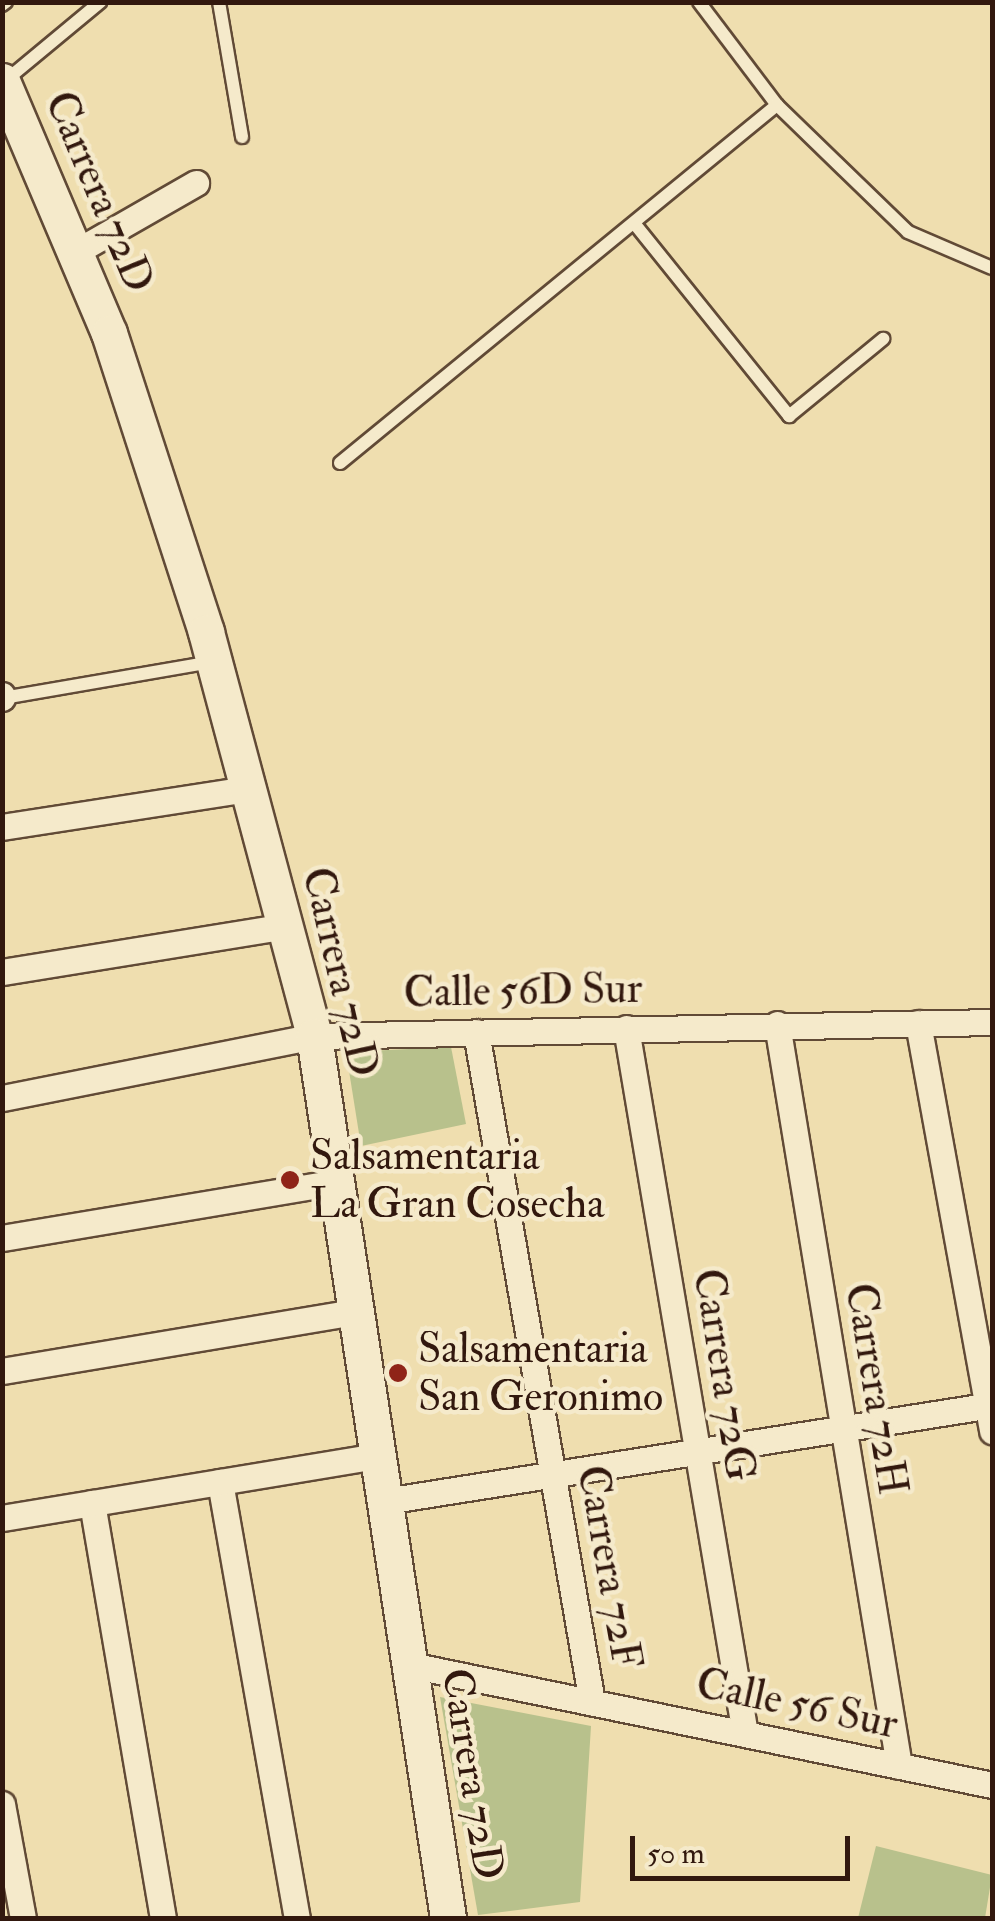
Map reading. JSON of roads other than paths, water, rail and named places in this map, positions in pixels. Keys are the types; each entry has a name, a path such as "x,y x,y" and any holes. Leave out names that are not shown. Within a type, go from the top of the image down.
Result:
{"street":[{"name":"Carrera 72D","path":"3,82 79,250 214,661 314,1036 448,1918"},
{"path":"79,250 196,183"},
{"path":"2,827 247,789"},
{"path":"2,972 286,926"},
{"path":"385,1501 842,1430 991,1414 918,1022"},
{"name":"Calle 56D Sur","path":"2,1098 314,1036 992,1022"},
{"name":"Carrera 72H","path":"777,1024 900,1766"},
{"name":"Carrera 72G","path":"626,1028 744,1734"},
{"name":"Carrera 72F","path":"476,1032 592,1702"},
{"path":"2,1238 336,1182"},
{"path":"2,1371 356,1312"},
{"path":"2,1518 378,1456"},
{"path":"220,1482 297,1918"},
{"path":"92,1503 164,1918"},
{"name":"Calle 56 Sur","path":"410,1665 992,1786"},
{"path":"2,1804 15,1911"}],"lane":[{"path":"3,82 100,2"},
{"path":"699,2 778,105 908,232 992,268"},
{"path":"219,3 242,137"},
{"path":"340,463 778,105"},
{"path":"634,222 788,416 883,339"},
{"path":"3,697 214,661"}],"place":[{"name":"Salsamentaria La Gran Cosecha","path":"290,1180"},
{"name":"Salsamentaria San Geronimo","path":"398,1373"}]}
